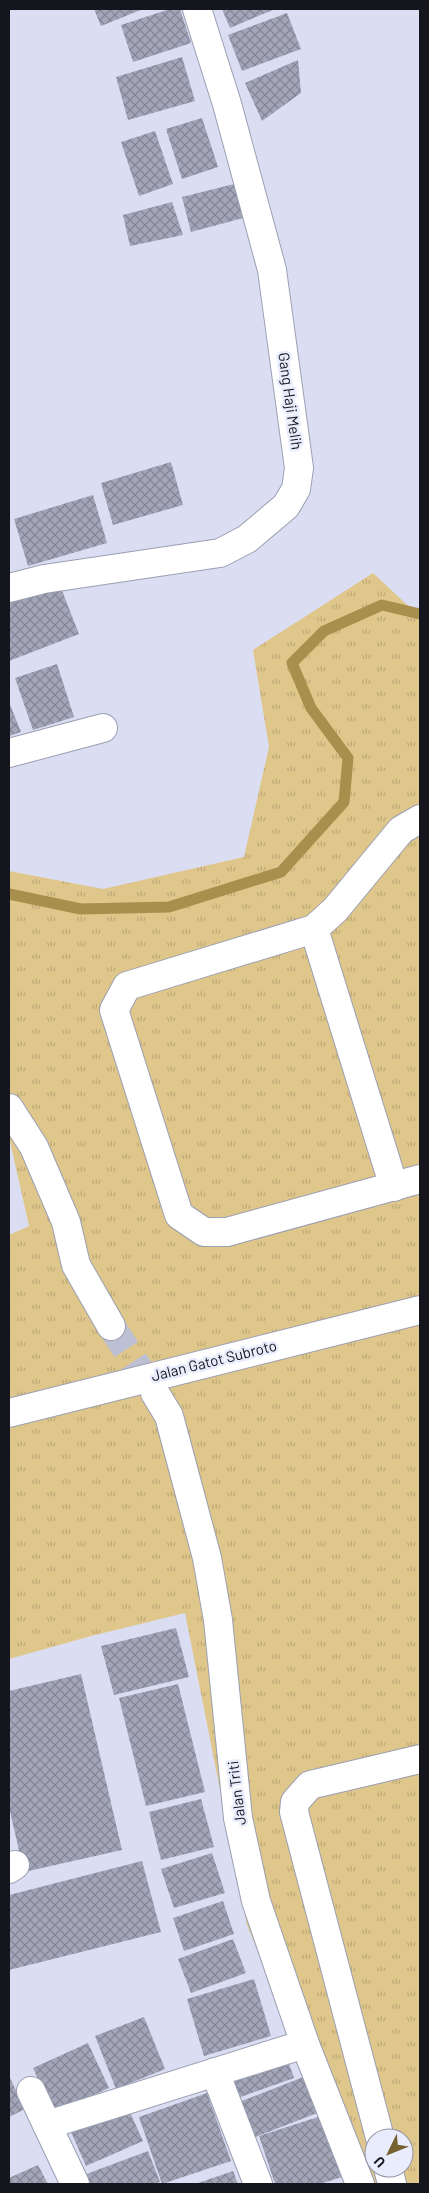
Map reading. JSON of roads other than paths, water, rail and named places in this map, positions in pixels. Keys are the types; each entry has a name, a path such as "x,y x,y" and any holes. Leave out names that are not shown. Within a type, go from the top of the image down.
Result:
{"street":[{"name":"Gang Haji Melih","path":"9,588 44,579 220,552 247,539 286,506 296,488 299,468 272,270 228,104 197,9"},
{"path":"9,753 103,728"},
{"path":"420,819 401,830 335,910 314,929 127,986 114,1010 179,1215 204,1232 227,1232 420,1180"},
{"path":"314,929 394,1187"},
{"path":"9,1108 34,1147 66,1222 76,1265 111,1326"},
{"name":"Jalan Gatot Subroto","path":"9,1413 420,1310"},
{"name":"Jalan Triti","path":"155,1393 168,1416 183,1464 207,1558 218,1620 238,1818 256,1901 305,2044 360,2184"},
{"path":"377,2128 294,1812 295,1802 310,1785 420,1759"},
{"path":"47,2125 305,2044"},
{"path":"215,2072 258,2184"},
{"path":"31,2092 75,2184"}],"waterway":[{"path":"9,894 81,909 169,907 281,872 344,802 348,758 311,708 292,663 324,631 382,605 420,614"}],"tunnel":[{"path":"111,1326 155,1393"}]}
